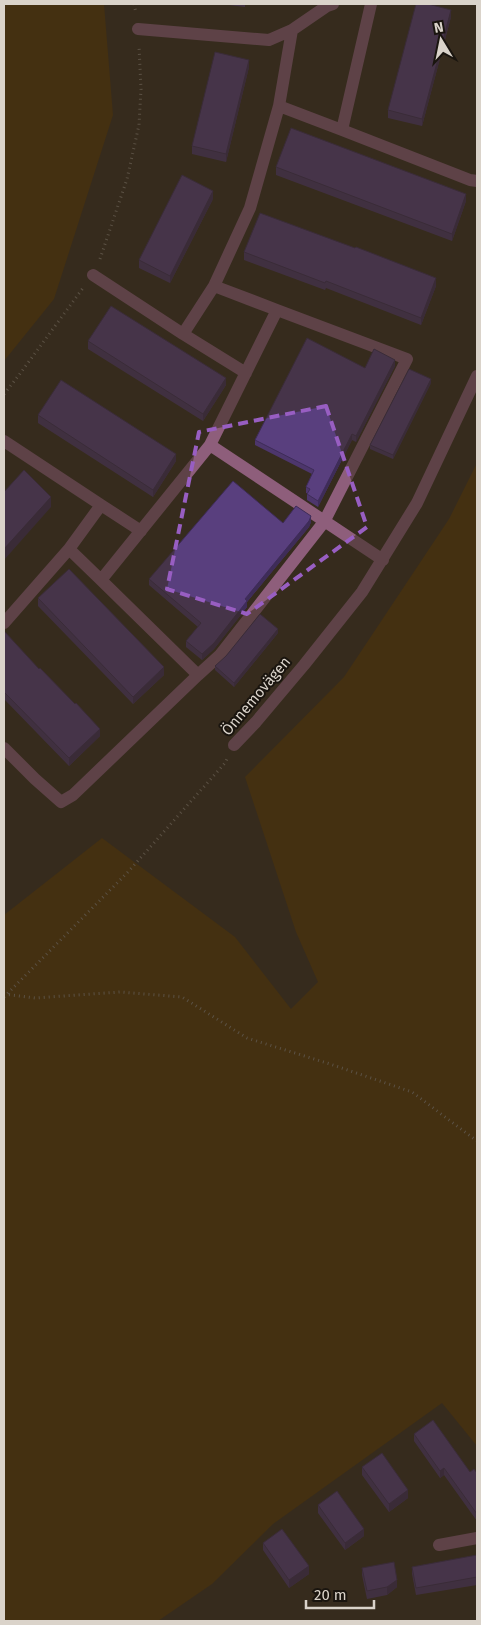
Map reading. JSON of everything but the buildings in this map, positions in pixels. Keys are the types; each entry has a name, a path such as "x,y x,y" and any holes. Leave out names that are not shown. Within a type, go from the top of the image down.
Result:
{"street":[{"path":"138,29 269,40 292,30 327,6 333,4"},
{"path":"342,130 371,4"},
{"path":"183,334 214,286 250,208 279,106 292,30"},
{"path":"279,106 470,180 477,180"},
{"path":"93,275 246,373"},
{"path":"4,748 61,802 73,795 220,655 324,522 407,359 214,286"},
{"path":"101,580 210,445 277,310"},
{"name":"Önnemovägen","path":"234,745 304,665 362,592 417,503 477,376"},
{"path":"4,441 141,531"},
{"path":"210,445 383,560"},
{"path":"4,623 69,549 101,505"},
{"path":"69,549 198,675"},
{"path":"439,1545 477,1538"}],"path":[{"path":"4,394 93,275 127,179 139,125 141,88 138,29 134,4"},
{"name":"Önnemovägen","path":"4,995 128,872 225,763 234,745"},
{"path":"4,995 35,998 120,992 182,997 247,1038 412,1092 477,1141"}],"highlighted area":[{"path":"326,406 367,527 247,614 167,589 199,432"}],"shaded area":[{"path":"4,4 104,4 113,115 54,299 4,361"},
{"path":"477,463 477,1446 442,1403 273,1524 212,1584 158,1621 4,1621 4,915 102,838 235,937 291,1009 318,982 296,932 245,777 344,677 449,519"}]}
